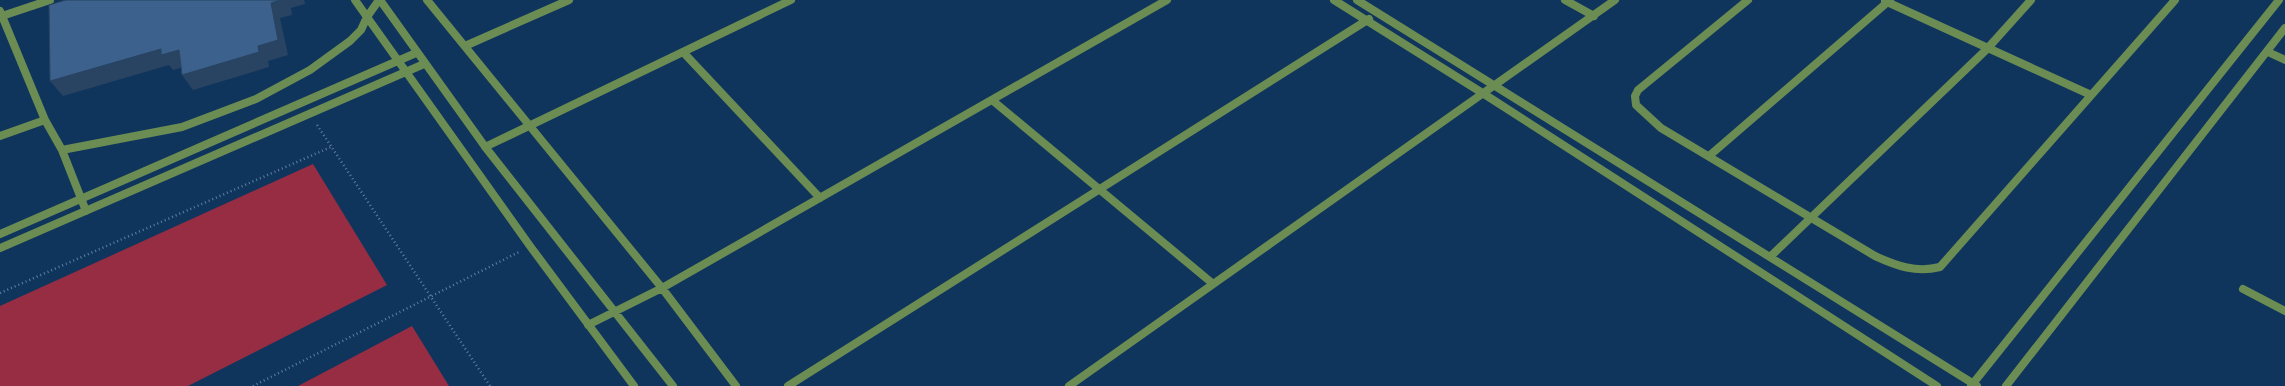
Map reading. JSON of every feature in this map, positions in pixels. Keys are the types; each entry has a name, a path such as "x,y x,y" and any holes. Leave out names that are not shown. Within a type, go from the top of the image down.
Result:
{"lane":[{"path":"50,0 1,13 45,120 62,150 86,211"},
{"path":"355,0 530,246 634,386"},
{"path":"62,150 182,127 256,99 310,70 350,41 361,30 367,17 380,0 416,53 485,147 673,386"},
{"path":"427,0 662,288 736,386"},
{"path":"465,46 569,0"},
{"path":"485,147 791,0"},
{"path":"588,325 662,288 1168,0"},
{"path":"1334,0 1484,94 1937,386"},
{"path":"1357,0 1974,385 2279,0"},
{"path":"1565,0 1594,16"},
{"path":"1069,386 1212,283 1496,86 1615,0"},
{"path":"1748,0 1638,90 1635,96 1636,105 1656,123 1875,256 1901,268 1930,270 1940,267 2175,0"},
{"path":"1770,257 1987,49 2031,0"},
{"path":"1709,156 1887,1 1987,49 2091,95"},
{"path":"788,386 1378,13"},
{"path":"2006,386 2268,52 2285,28"},
{"path":"683,52 820,198"},
{"path":"2268,52 2285,60"},
{"path":"0,234 416,53"},
{"path":"0,248 424,64"},
{"path":"992,100 1212,283"},
{"path":"0,136 45,120"},
{"path":"2243,289 2285,311"}],"path":[{"path":"309,113 490,386"},
{"path":"0,293 331,146"},
{"path":"253,386 530,246"}],"shaded area":[{"path":"313,164 387,285 188,386 0,386 0,306"},
{"path":"412,326 449,386 298,386"}],"building":[{"path":"66,0 281,0 271,3 278,40 258,46 259,52 182,75 179,50 161,55 161,49 50,81 49,5"}]}
